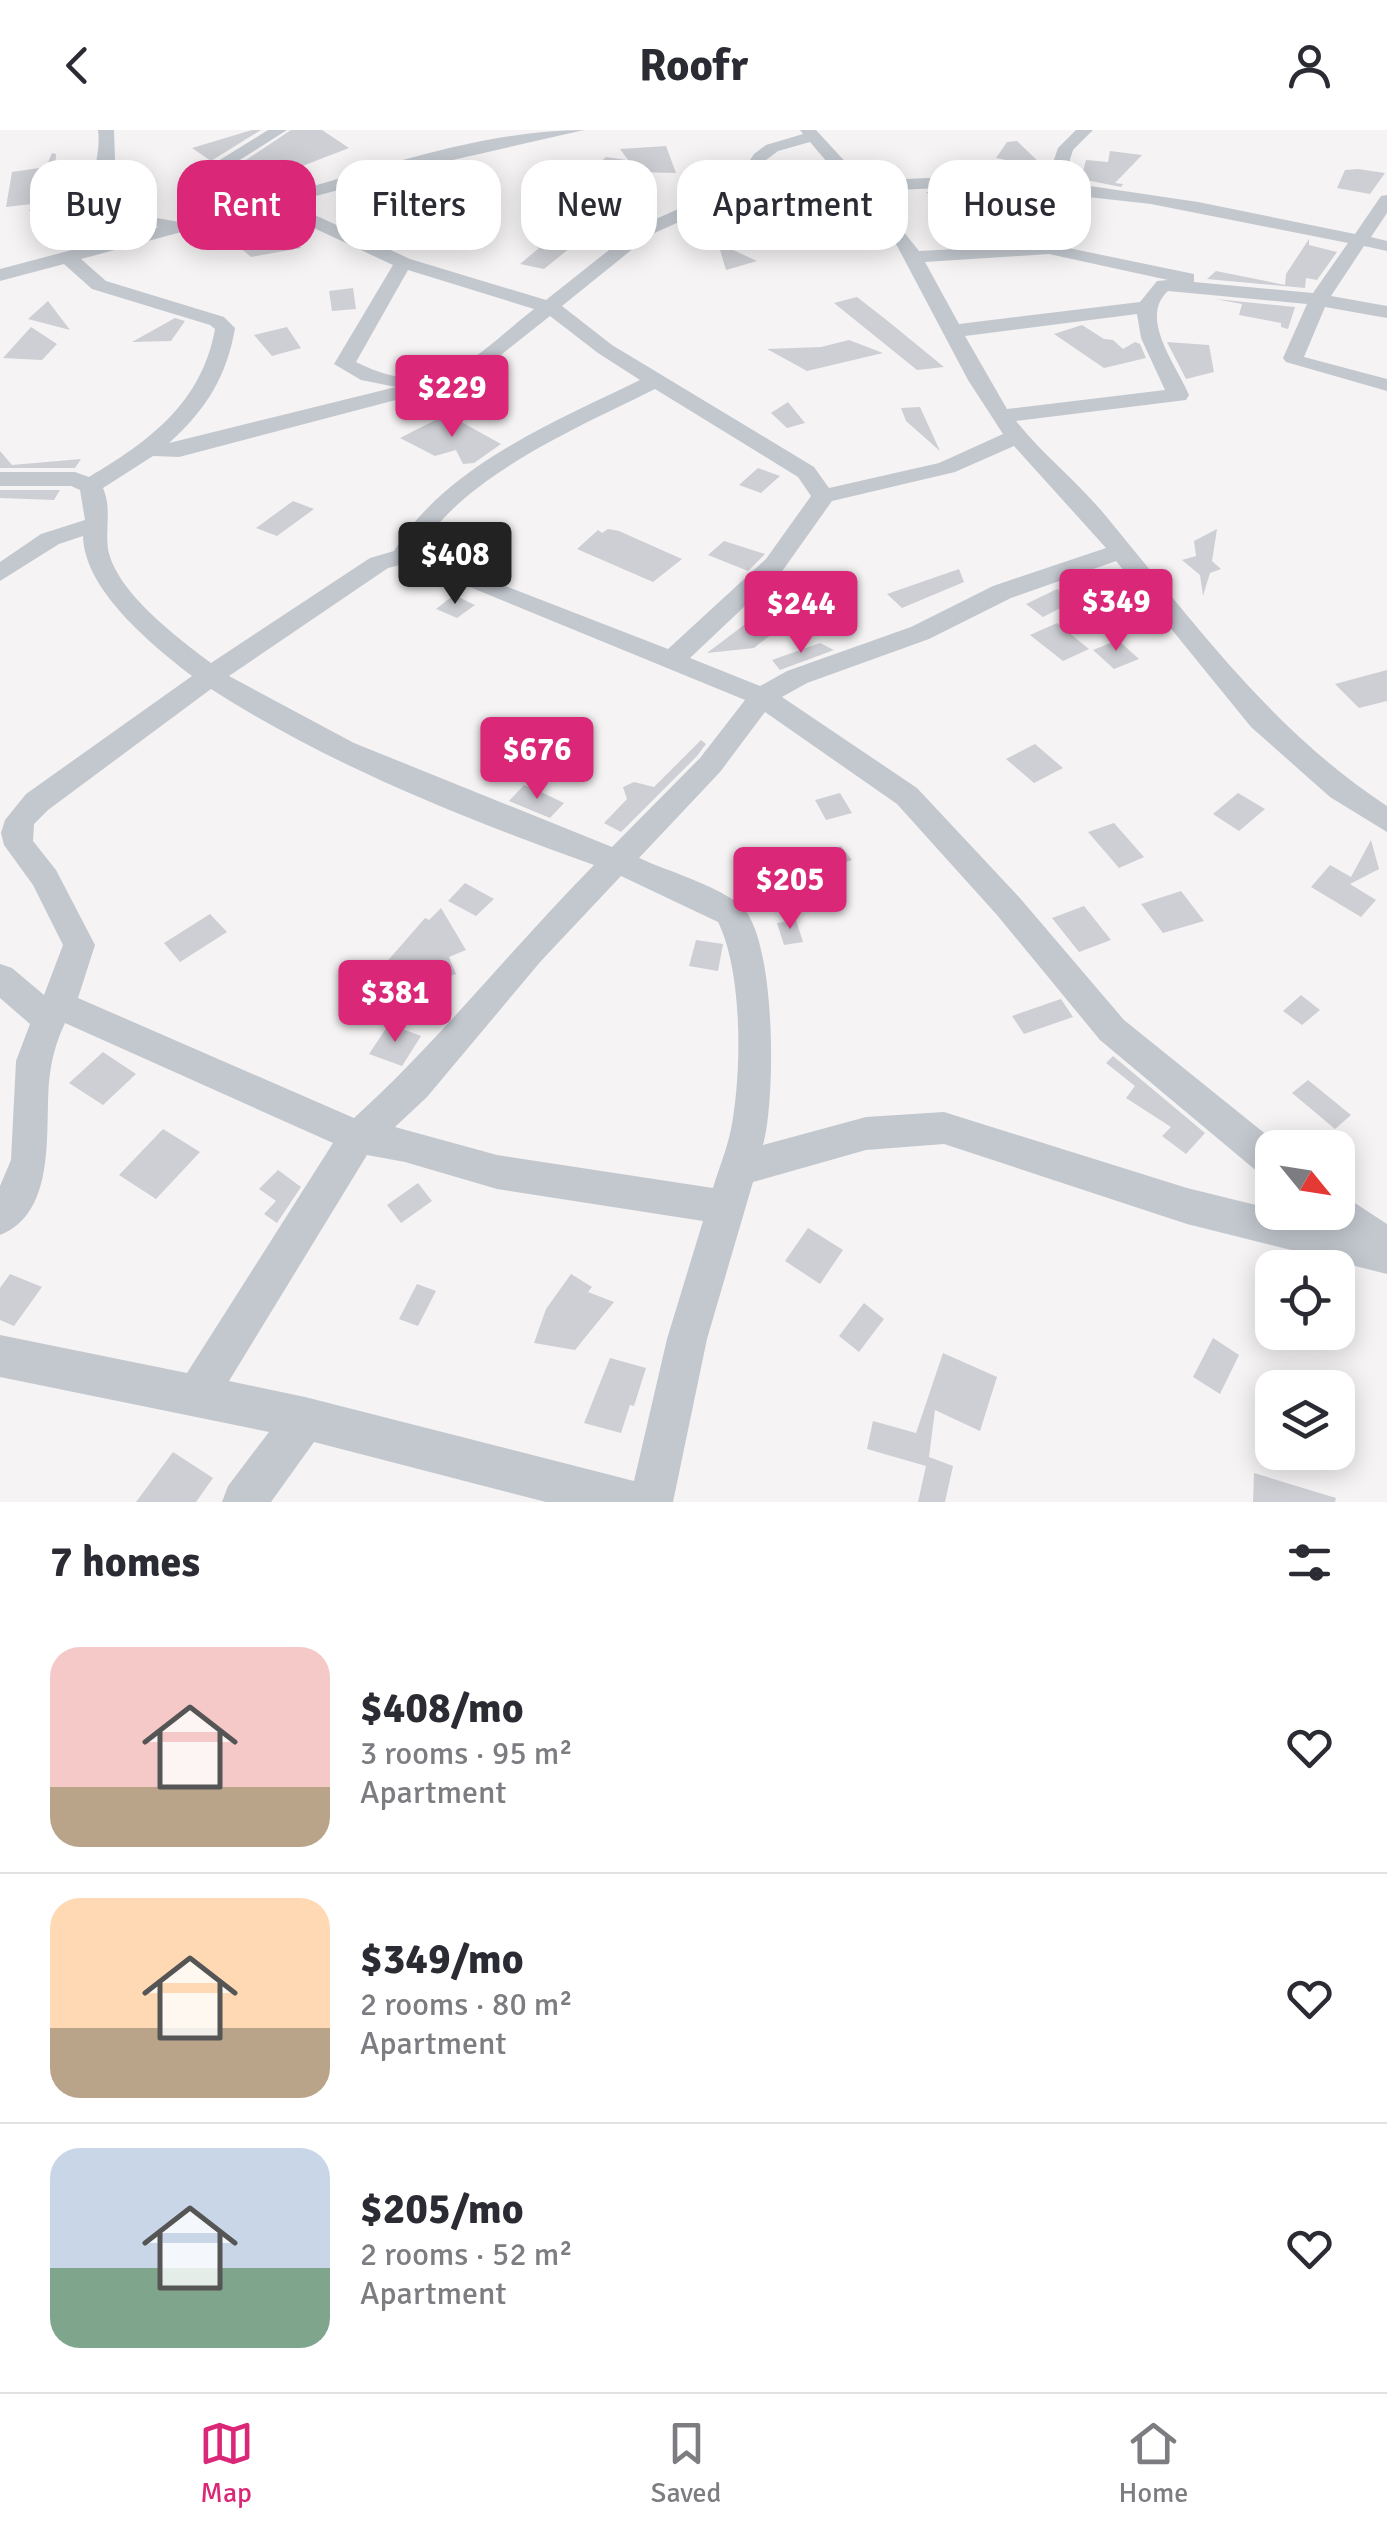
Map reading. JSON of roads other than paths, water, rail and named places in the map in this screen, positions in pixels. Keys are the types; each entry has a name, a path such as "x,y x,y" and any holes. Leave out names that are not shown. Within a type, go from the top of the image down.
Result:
{"street":[{"path":"106,130 110,148 107,160"},
{"path":"228,160 280,130"},
{"path":"316,191 455,154 549,132 576,130"},
{"path":"1062,160 1066,148 1085,130"},
{"path":"152,449 179,450 466,375 644,231 740,188 760,157 772,148 811,133 836,160"},
{"path":"1091,193 1198,208 1387,246"},
{"path":"1387,200 1320,299 1294,360 1387,385"},
{"path":"316,222 403,264 552,308 654,381 798,467 814,480 822,496"},
{"path":"908,249 1001,416 1076,497 1234,696 1298,759 1344,795 1387,820"},
{"path":"913,256 1049,249 1138,266 1211,287"},
{"path":"0,275 93,250"},
{"path":"68,257 99,286 217,320 226,328 216,374 189,413 152,449 90,486"},
{"path":"403,264 344,364 368,376 431,386"},
{"path":"1001,416 1178,395 1149,332 1147,307 1154,292 1164,285 1320,299 1387,312"},
{"path":"954,331 1147,307"},
{"path":"403,556 418,532 503,462 654,381"},
{"path":"822,496 947,468 976,458 1016,436"},
{"path":"0,479 75,479 90,486 98,507 93,551 107,576 145,620 258,707 309,735 490,814 718,904 741,927 748,961 754,1100 687,1339 651,1502"},
{"path":"671,660 780,559 822,496"},
{"path":"0,572 50,539 95,524"},
{"path":"198,1393 358,1136 414,1086 529,952 710,765 762,698 798,677 920,634 1002,592 1120,551"},
{"path":"0,1216 22,1186 31,1164 34,1058 69,981 79,945 53,892 19,845 16,833 20,820 38,802 213,674 379,563 403,556 428,561 762,698 908,796 1008,906 1112,1030 1255,1147"},
{"path":"0,978 53,1012 358,1136 405,1145 497,1172 724,1207"},
{"path":"736,1170 888,1130 916,1125 944,1128 1187,1206 1387,1255"},
{"path":"1355,1223 1387,1247"},
{"path":"0,1356 198,1393 631,1502"},
{"path":"244,1502 305,1418"}]}
